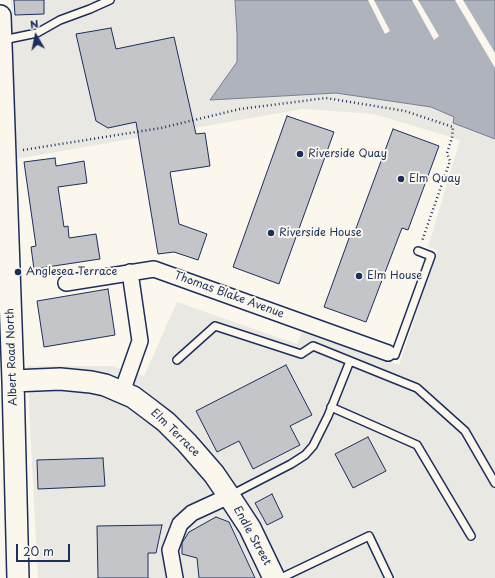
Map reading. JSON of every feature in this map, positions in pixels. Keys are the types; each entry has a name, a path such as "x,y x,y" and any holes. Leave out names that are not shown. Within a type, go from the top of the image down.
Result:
{"main road":[{"name":"Albert Road North","path":"0,16 4,153 6,381 18,578"},
{"name":"Elm Terrace","path":"6,381 65,379 91,382 105,385 133,397 166,422 214,474 229,496"},
{"name":"Endle Street","path":"229,496 250,528 274,578"}],"street":[{"name":"Thomas Blake Avenue","path":"66,283 154,268 388,353"},
{"path":"122,392 140,341 130,272"},
{"path":"175,578 170,550 180,524 192,513 229,496"}],"lane":[{"path":"0,40 37,33 60,20 110,0"},
{"path":"388,353 395,355 431,256 418,251"},
{"path":"177,360 215,326 301,354 313,346 350,360 417,388 466,431 495,484"},
{"path":"229,496 305,456 313,446 331,408 350,360"},
{"path":"331,408 418,445 471,536"},
{"path":"281,578 370,536 389,578"}],"path":[{"path":"4,153 161,128 240,109 326,98 405,111 453,127 452,138 447,153"}],"shaded area":[{"path":"11,0 235,0 237,62 211,100 336,93 431,107 454,117 453,123 495,139 495,578 38,578 27,366 112,366 144,376 177,302 297,344 302,332 399,365 438,250 428,247 460,140 374,114 303,109 16,159"},
{"path":"235,0 495,0 495,139 453,123 454,117 431,107 336,93 210,100 237,62"}],"pier":[{"path":"368,0 374,0 390,31 385,34"},
{"path":"412,0 418,0 439,36 434,40"},
{"path":"455,0 463,0 495,53 495,68"}],"building":[{"path":"14,0 44,0 44,14 15,15"},
{"path":"111,28 116,49 174,37 196,134 205,133 210,166 170,172 179,224 207,234 198,260 174,252 158,254 136,122 108,128 96,121 76,34"},
{"path":"287,116 334,132 279,284 233,267"},
{"path":"393,129 439,146 408,230 402,228 366,322 324,307 352,230 355,231"},
{"path":"55,158 56,166 84,161 87,183 58,187 64,227 68,226 69,238 96,234 100,259 34,269 31,247 36,246 24,162"},
{"path":"108,289 115,335 44,347 37,301"},
{"path":"286,365 312,415 290,426 300,445 253,469 239,441 217,452 196,411"},
{"path":"368,437 386,471 353,488 335,454"},
{"path":"103,458 105,486 38,489 37,460"},
{"path":"272,494 283,517 267,525 255,503"},
{"path":"216,517 229,522 255,578 199,578 197,558 182,554 182,543 189,532"},
{"path":"162,525 156,553 148,553 148,578 98,578 97,526"}],"place":[{"name":"Riverside Quay","path":"300,154"},
{"name":"Elm Quay","path":"401,179"},
{"name":"Riverside House","path":"271,233"},
{"name":"Anglesea Terrace","path":"18,272"},
{"name":"Elm House","path":"359,276"}]}
